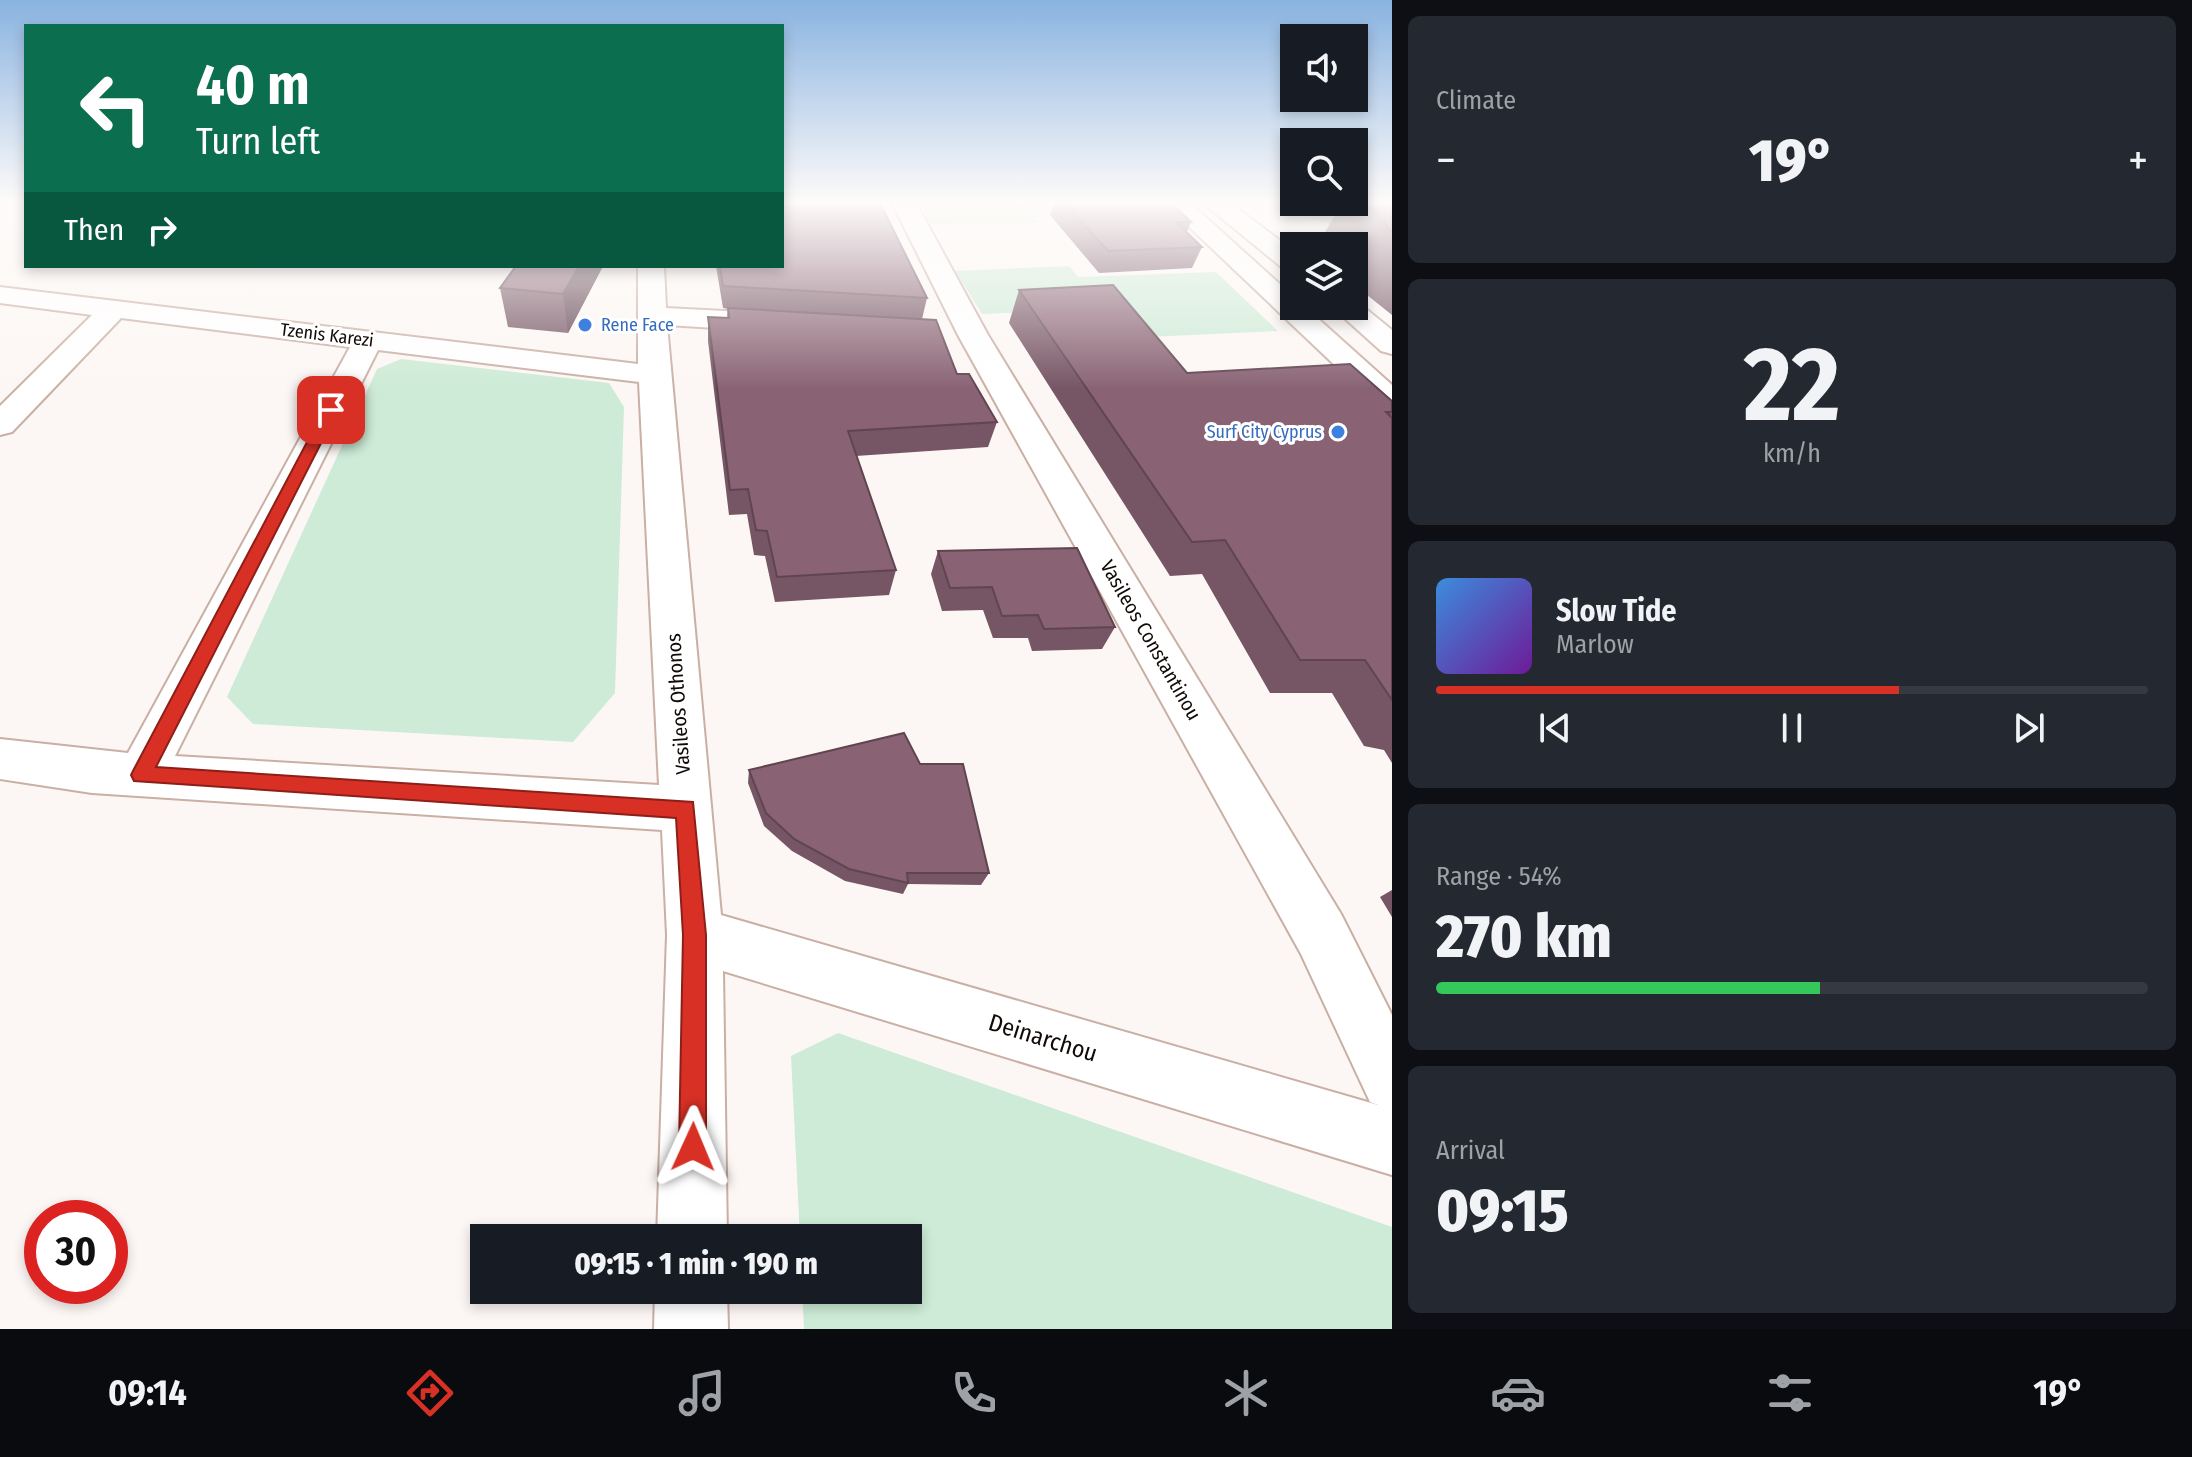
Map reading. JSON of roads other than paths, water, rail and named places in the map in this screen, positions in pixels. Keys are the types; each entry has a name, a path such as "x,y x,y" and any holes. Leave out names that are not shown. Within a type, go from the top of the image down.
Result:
{"street":[{"name":"Vasileos Constantinou","path":"930,265 958,334 1321,934 1392,1080"},
{"path":"1243,265 1392,402"},
{"name":"Vasileos Othonos","path":"651,268 654,375 695,935 692,1224"},
{"name":"Tzenis Karezi","path":"0,295 654,375"},
{"path":"0,425 114,309"},
{"path":"653,316 790,324"},
{"path":"1362,320 1392,345"},
{"path":"141,775 368,340"},
{"path":"0,759 92,772 685,809"},
{"name":"Deinarchou","path":"695,935 1392,1142"},
{"path":"691,1304 691,1329"}],"place":[{"name":"Rene Face","path":"585,325"},
{"name":"Surf City Cyprus","path":"1338,432"}]}
